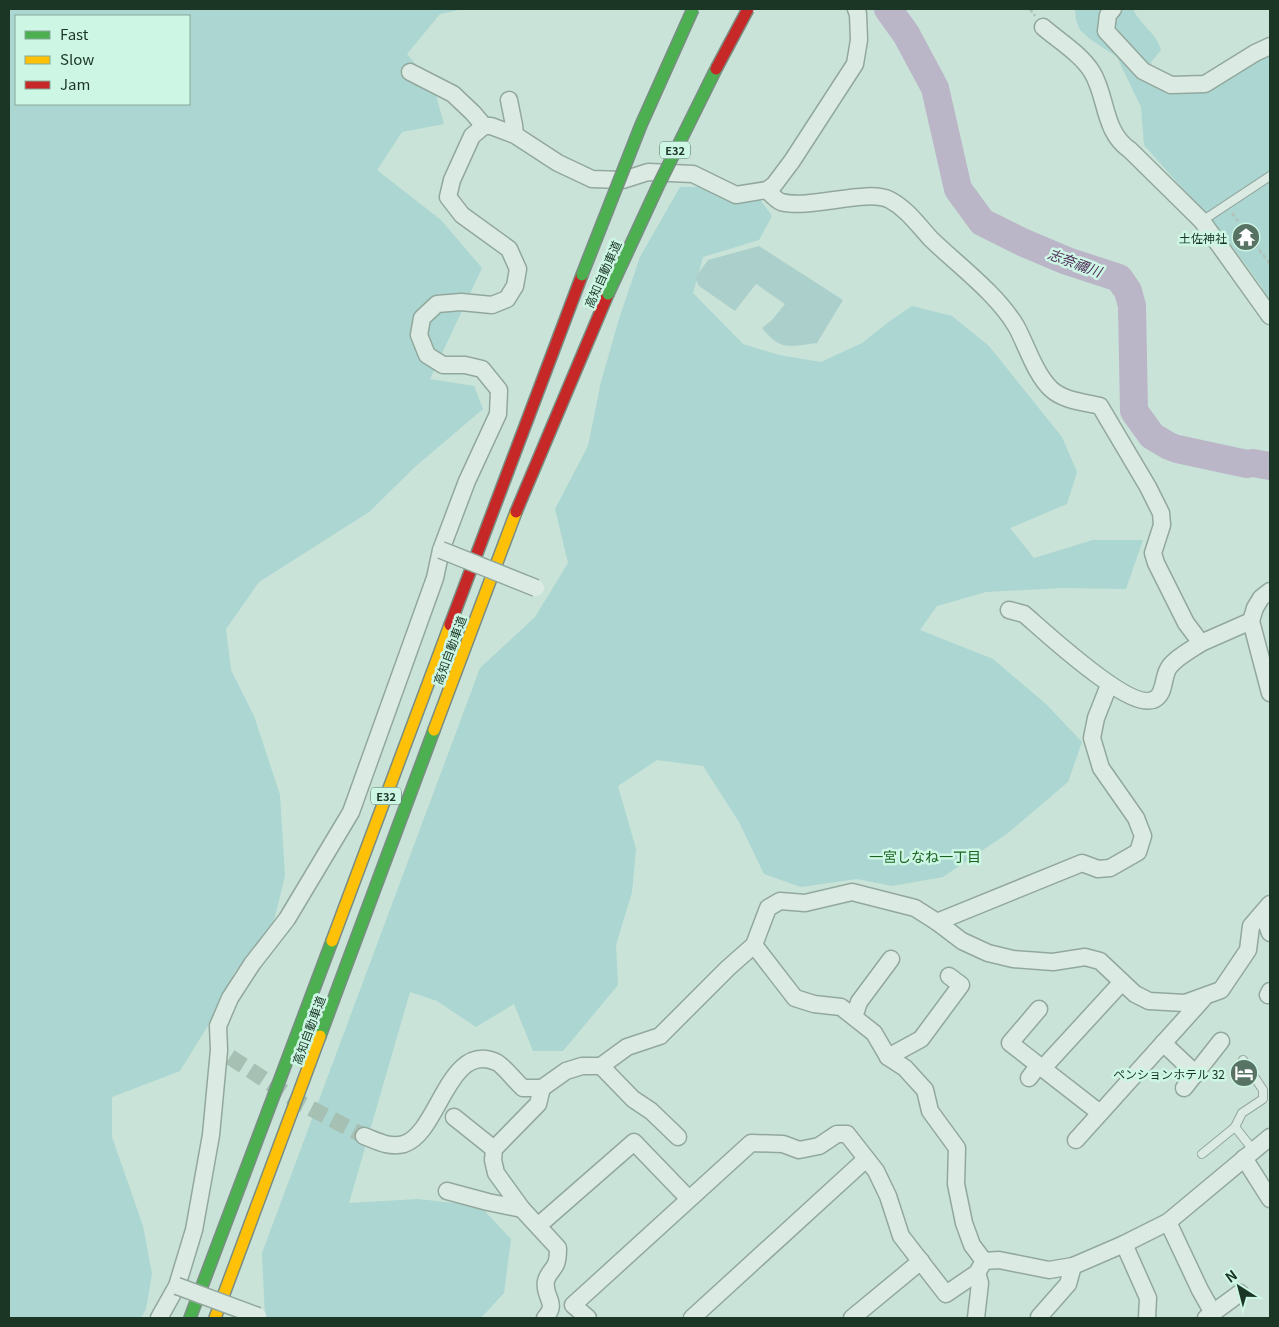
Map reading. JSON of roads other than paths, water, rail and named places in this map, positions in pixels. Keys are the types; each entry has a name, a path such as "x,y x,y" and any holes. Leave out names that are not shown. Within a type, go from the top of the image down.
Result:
{"highway":[{"name":"高知自動車道","path":"190,1318 582,275 641,125 693,9"},
{"name":"高知自動車道","path":"215,1318 515,514 608,294 659,181 748,9"}],"street":[{"path":"160,1318 178,1286 194,1230 225,1054 218,1026 230,998 252,964 287,918 351,812 435,578 442,550 467,481 498,414 499,390 482,369 465,365 443,365 426,355 419,335 422,318 437,304 461,302 492,305 507,299 515,286 518,269 508,249 462,215 448,197 452,180 472,136 484,126 491,126 514,136 558,163 592,179 623,180 648,172 693,174 736,195 767,190 774,185 792,161 855,64 859,40 858,14 856,9"},
{"path":"1113,9 1108,15 1106,31 1143,71 1171,85 1205,84 1255,53 1270,46"},
{"path":"1043,27 1081,59 1091,71 1097,82 1104,108 1112,127 1123,146 1130,150 1202,221 1270,316"},
{"path":"410,72 453,94 484,126"},
{"path":"508,100 514,125 514,136"},
{"path":"767,190 780,202 806,203 876,196 888,198 896,203 1002,306 1015,325 1039,373 1050,388 1065,398 1100,406 1161,513 1162,525 1153,553 1156,563 1186,623 1201,643"},
{"path":"442,550 536,588"},
{"path":"1270,592 1261,598 1254,608 1251,622 1270,693"},
{"path":"1008,610 1024,614 1109,684 1137,700 1147,702 1156,699 1162,690 1169,666 1201,643 1251,622"},
{"path":"937,922 1082,863 1098,869 1110,868 1138,852 1143,836 1136,818 1101,768 1092,738 1096,718 1109,684"},
{"path":"364,1136 386,1145 404,1144 417,1136 456,1074 468,1063 480,1058 497,1062 523,1088 542,1088 566,1071 582,1066 601,1066 627,1047 660,1036 728,968 754,945 768,908 780,902 805,903 852,892 915,908 962,941 988,953 1013,959 1053,962 1085,957 1100,962 1135,994 1149,1000 1185,1004 1221,990 1248,950 1251,926 1268,906"},
{"path":"1268,906 1266,922 1270,933"},
{"path":"754,945 795,998 814,1004 840,1007 874,1033 888,1057 905,1068 925,1090 930,1111 957,1148 956,1184 964,1223 980,1267 976,1318"},
{"path":"854,1017 859,1002 891,960"},
{"path":"888,1057 921,1039 961,985 949,976"},
{"path":"1036,1071 1122,982"},
{"path":"1076,1140 1204,998"},
{"path":"1039,1009 1010,1043 1036,1071 1100,1113"},
{"path":"1184,1088 1221,1041"},
{"path":"1163,1043 1196,1074"},
{"path":"601,1066 633,1099 651,1111 678,1137"},
{"path":"542,1088 538,1104 494,1149 493,1160 496,1173 522,1209 539,1225 558,1248 556,1263 546,1279 546,1290 552,1302 551,1311 545,1318"},
{"path":"454,1117 494,1149"},
{"path":"588,1318 573,1305 751,1143 783,1144 799,1150 819,1146 837,1134 847,1134 876,1171 888,1196 901,1236 946,1294 980,1267 999,1260 1050,1270 1073,1266 1124,1244 1168,1222 1270,1137"},
{"path":"539,1225 634,1142 688,1199"},
{"path":"1249,1154 1270,1199"},
{"path":"692,1318 866,1159"},
{"path":"446,1191 522,1209"},
{"path":"1168,1222 1210,1316 1240,1293"},
{"path":"1124,1244 1148,1298 1147,1318"},
{"path":"852,1318 921,1261"},
{"path":"1038,1317 1068,1284 1073,1266"},
{"path":"178,1286 258,1317"}],"lane":[{"path":"1202,221 1270,176"},
{"path":"1202,1154 1208,1151 1235,1126 1240,1110 1263,1098 1264,1094 1243,1060"},
{"path":"1235,1126 1249,1154"}],"waterway":[{"name":"志奈禰川","path":"888,9 906,34 935,88 958,189 982,222 1067,261 1119,278 1128,291 1132,306 1134,411 1152,436 1177,449 1247,464 1253,463 1270,466"}],"tunnel":[{"path":"230,1057 299,1102 364,1136"}],"place":[{"name":"土佐神社","path":"1246,237"},
{"name":"ペンションホテル 32","path":"1244,1073"}],"district":[{"name":"一宮しなね一丁目","path":"925,856"}]}
